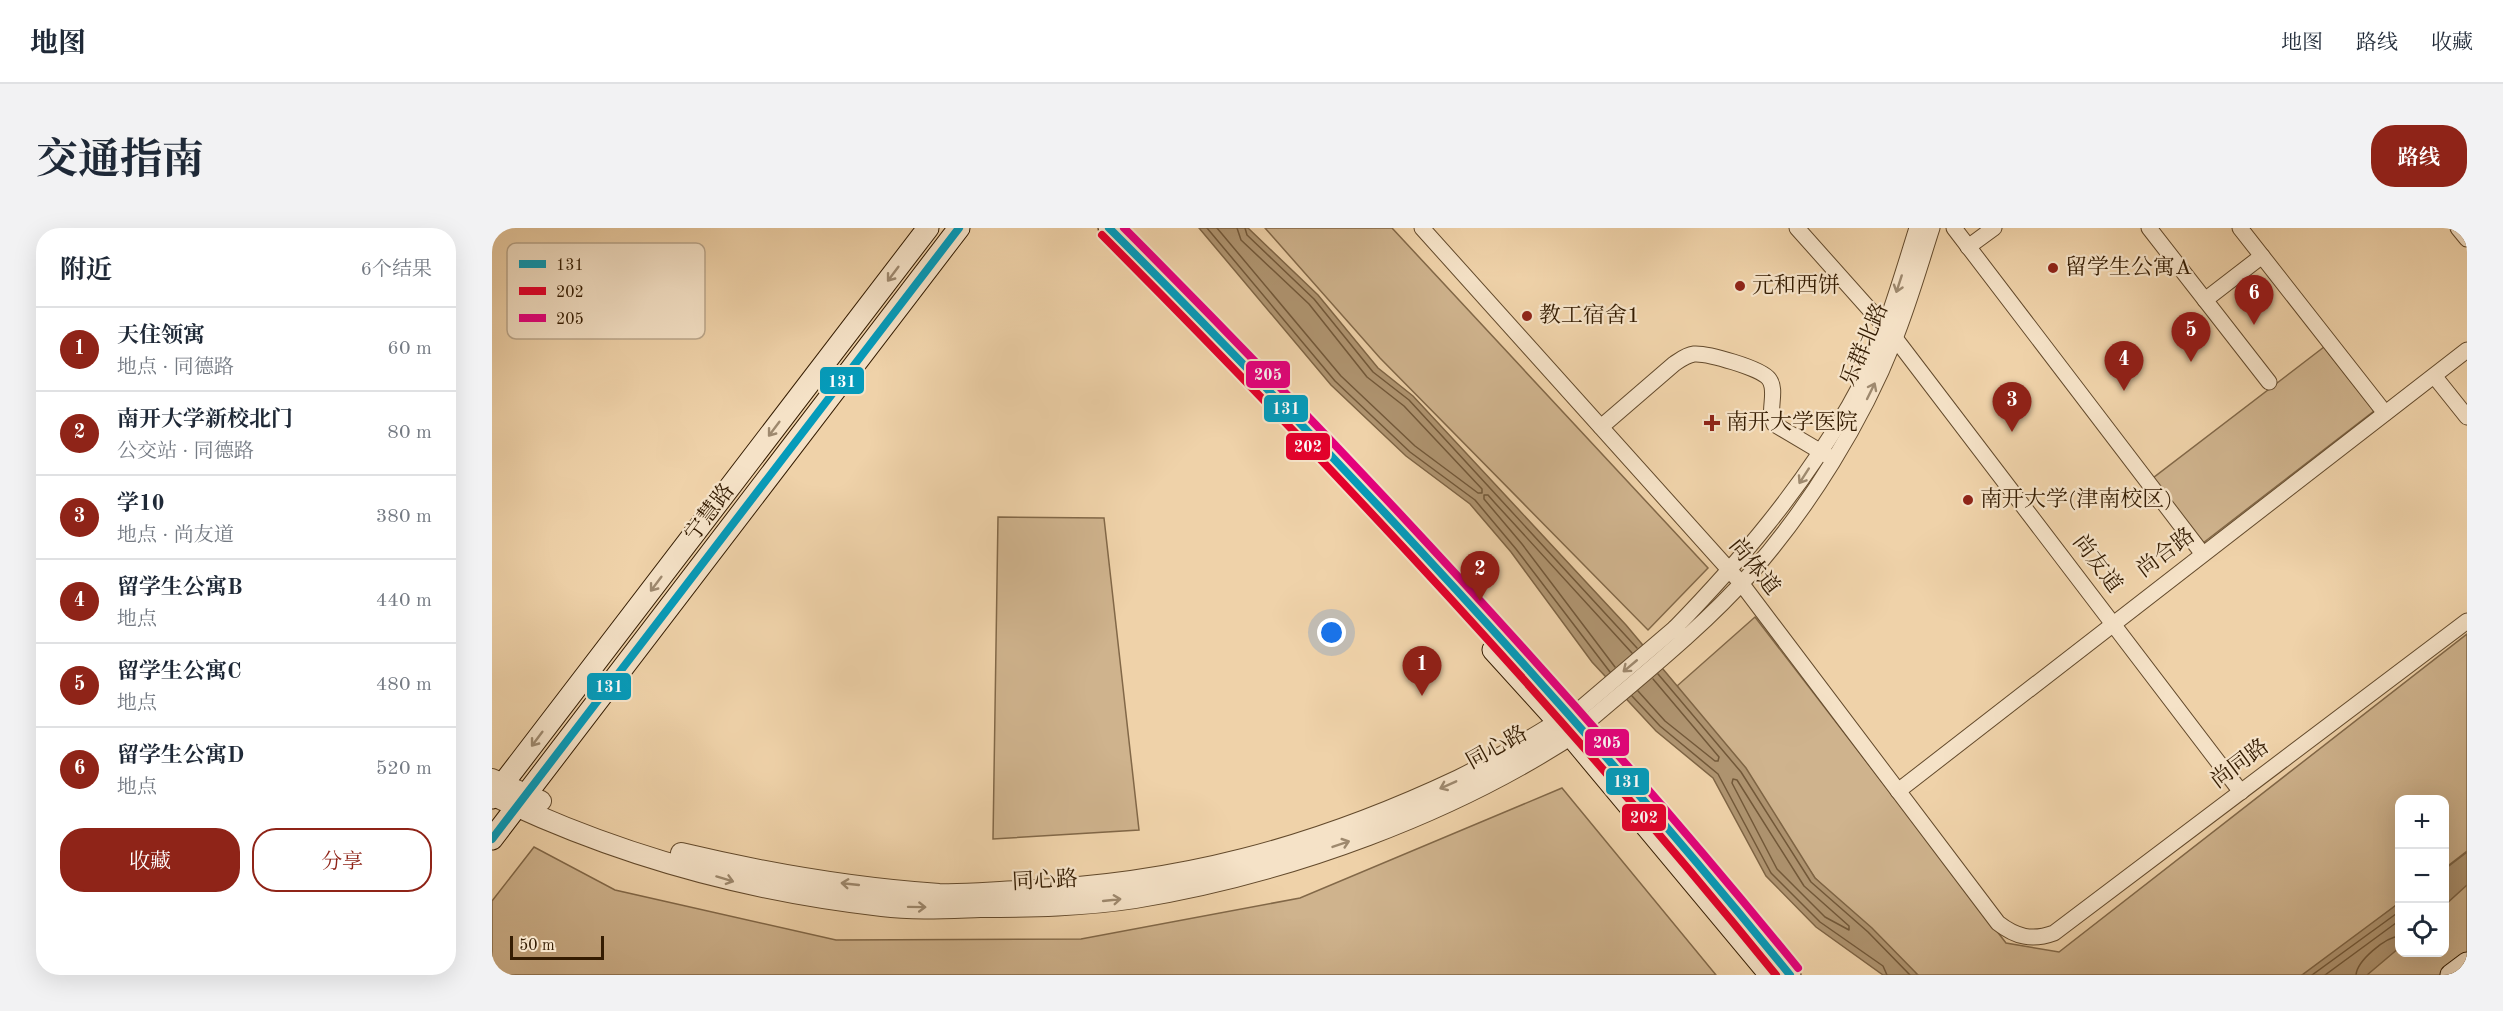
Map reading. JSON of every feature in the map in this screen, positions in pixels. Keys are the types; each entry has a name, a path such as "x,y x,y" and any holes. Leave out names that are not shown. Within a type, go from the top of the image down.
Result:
{"main road":[{"name":"宁慧路","path":"494,791 928,228"},
{"name":"宁慧路","path":"492,839 959,228"},
{"path":"1092,228 1271,409 1571,725 1770,975"},
{"path":"1109,228 1397,524 1790,975"},
{"path":"2451,975 2467,963"}],"street":[{"name":"尚体道","path":"1422,228 1741,583 1998,923 2011,932 2037,939"},
{"name":"尚友道","path":"1797,228 1890,333 2241,792"},
{"name":"乐群北路","path":"1890,333 1917,228"},
{"name":"乐群北路","path":"1680,633 1827,455 1854,426 1932,228"},
{"path":"1954,228 2202,553"},
{"path":"1968,247 1994,228"},
{"path":"2149,228 2269,382"},
{"path":"2240,228 2385,414"},
{"path":"2458,228 2467,239"},
{"path":"2205,300 2262,256"},
{"name":"尚合路","path":"1898,791 2202,553 2435,377 2467,350"},
{"path":"1601,427 1674,364 1685,357 1700,354 1754,369 1769,379 1773,388 1769,415 1774,424 1827,455"},
{"path":"2435,377 2467,417"},
{"name":"乐群北路","path":"1571,725 1741,583 1791,521 1827,455"},
{"name":"尚同路","path":"2037,939 2055,933 2467,621"},
{"name":"同心路","path":"494,791 522,801 625,849 740,883 885,907 1058,906 1134,898 1226,879 1371,835 1463,794 1571,725"}],"shaded area":[{"path":"1265,228 1392,228 1708,568 1648,630 1380,358"},
{"path":"2324,347 2374,411 2203,543 2153,478"},
{"path":"998,517 1104,518 1139,830 993,839"},
{"path":"1755,617 2006,943 2059,952 2467,634 2467,851 2449,865 2449,795 2395,795 2395,906 2306,975 1914,975 1815,878 1677,686"},
{"path":"1562,788 1716,975 492,975 492,901 534,847 615,890 836,940 1081,939 1300,898"},
{"path":"2467,873 2467,975 2334,975 2395,928 2395,957 2449,957 2449,887"}],"water":[{"path":"1199,228 1248,228 1318,295 1378,368 1413,396 1626,625 1746,768 1815,878 1872,928 1918,975 1883,975 1816,927 1766,876 1713,778 1656,731 1592,662 1511,552 1470,504 1406,456 1331,385"},
{"path":"2467,852 2467,885 2449,901 2449,866"},
{"path":"2395,906 2395,951 2367,975 2302,975"}],"transit line":[{"name":"131","path":"492,839 959,228"},
{"name":"131","path":"1109,228 1286,409 1459,593 1627,781 1790,975"},
{"name":"205","path":"1124,228 1299,407 1470,590 1637,776 1798,968"},
{"name":"202","path":"1102,235 1277,414 1448,596 1615,783 1776,975"}],"place":[{"name":"留学生公寓A","path":"2053,268"},
{"name":"元和西饼","path":"1740,286"},
{"name":"教工宿舍1","path":"1527,316"},
{"name":"留学生公寓D","path":"2254,325"},
{"name":"留学生公寓C","path":"2191,362"},
{"name":"留学生公寓B","path":"2124,391"},
{"name":"南开大学医院","path":"1712,423"},
{"name":"学10","path":"2012,432"},
{"name":"南开大学(津南校区)","path":"1968,500"},
{"name":"南开大学新校北门","path":"1480,601"},
{"name":"天住领寓","path":"1422,696"}]}
